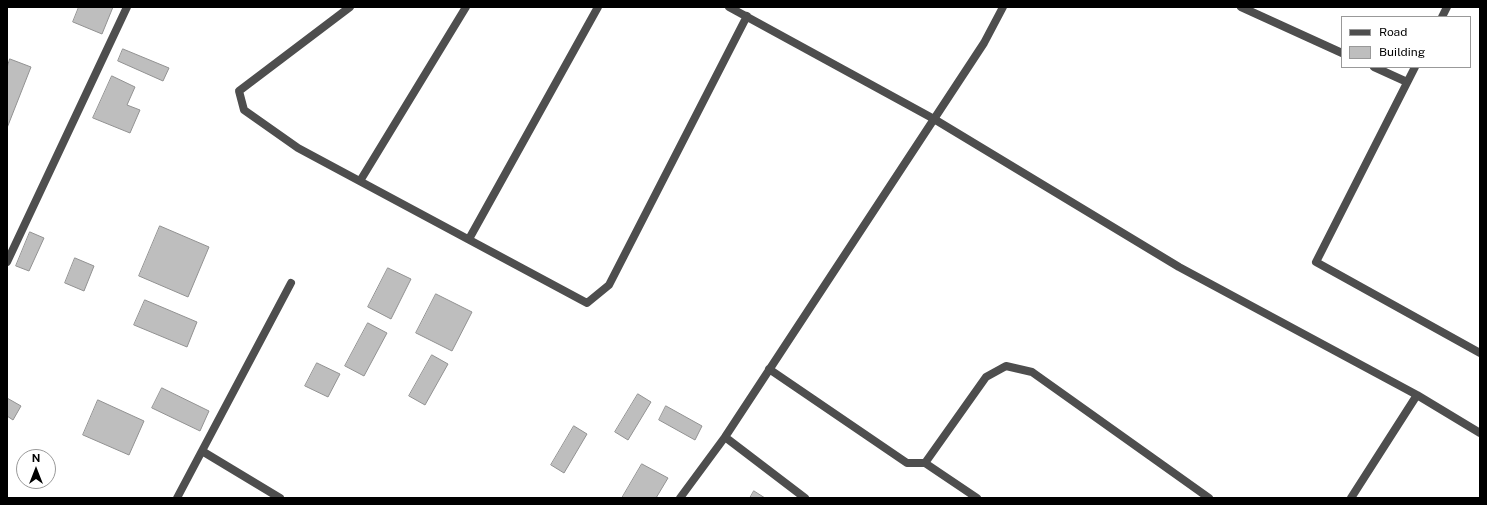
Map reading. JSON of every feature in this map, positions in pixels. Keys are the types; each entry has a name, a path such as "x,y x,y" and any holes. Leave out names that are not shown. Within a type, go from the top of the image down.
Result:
{"street":[{"path":"7,262 127,7"},
{"path":"350,7 239,91 244,110 298,148 587,303 609,285 747,16"},
{"path":"360,182 466,7"},
{"path":"469,239 598,7"},
{"path":"729,7 934,119 1179,267 1417,395 1480,433"},
{"path":"680,498 725,437 984,43 1003,7"},
{"path":"1241,7 1341,53"},
{"path":"1442,16 1447,7"},
{"path":"1376,68 1407,82"},
{"path":"1414,68 1316,262 1480,353"},
{"path":"177,498 291,284"},
{"path":"925,463 986,377 1006,366 1032,372 1209,498"},
{"path":"769,369 907,463 925,463 977,498"},
{"path":"1352,498 1417,395"},
{"path":"725,437 805,498"},
{"path":"202,451 280,498"}],"building":[{"path":"79,7 113,7 102,34 73,22"},
{"path":"123,49 169,68 163,81 118,61"},
{"path":"10,59 31,67 7,128 7,68"},
{"path":"112,76 135,87 127,105 140,110 130,133 93,118"},
{"path":"160,226 209,247 188,297 139,276"},
{"path":"30,232 44,238 29,271 16,266"},
{"path":"75,258 94,266 84,291 65,283"},
{"path":"388,268 411,279 391,319 368,307"},
{"path":"436,294 472,312 452,351 416,333"},
{"path":"145,300 197,322 187,347 134,325"},
{"path":"368,323 387,333 364,376 345,366"},
{"path":"432,355 448,364 425,405 409,396"},
{"path":"317,363 340,374 328,397 305,386"},
{"path":"162,388 209,411 200,431 152,408"},
{"path":"638,394 651,402 628,440 615,432"},
{"path":"7,398 21,406 13,420 7,416"},
{"path":"98,400 144,421 129,455 83,435"},
{"path":"666,406 702,426 695,440 659,420"},
{"path":"574,426 587,434 564,473 551,465"},
{"path":"642,464 668,478 656,498 622,498"},
{"path":"754,491 765,498 750,498"}]}
